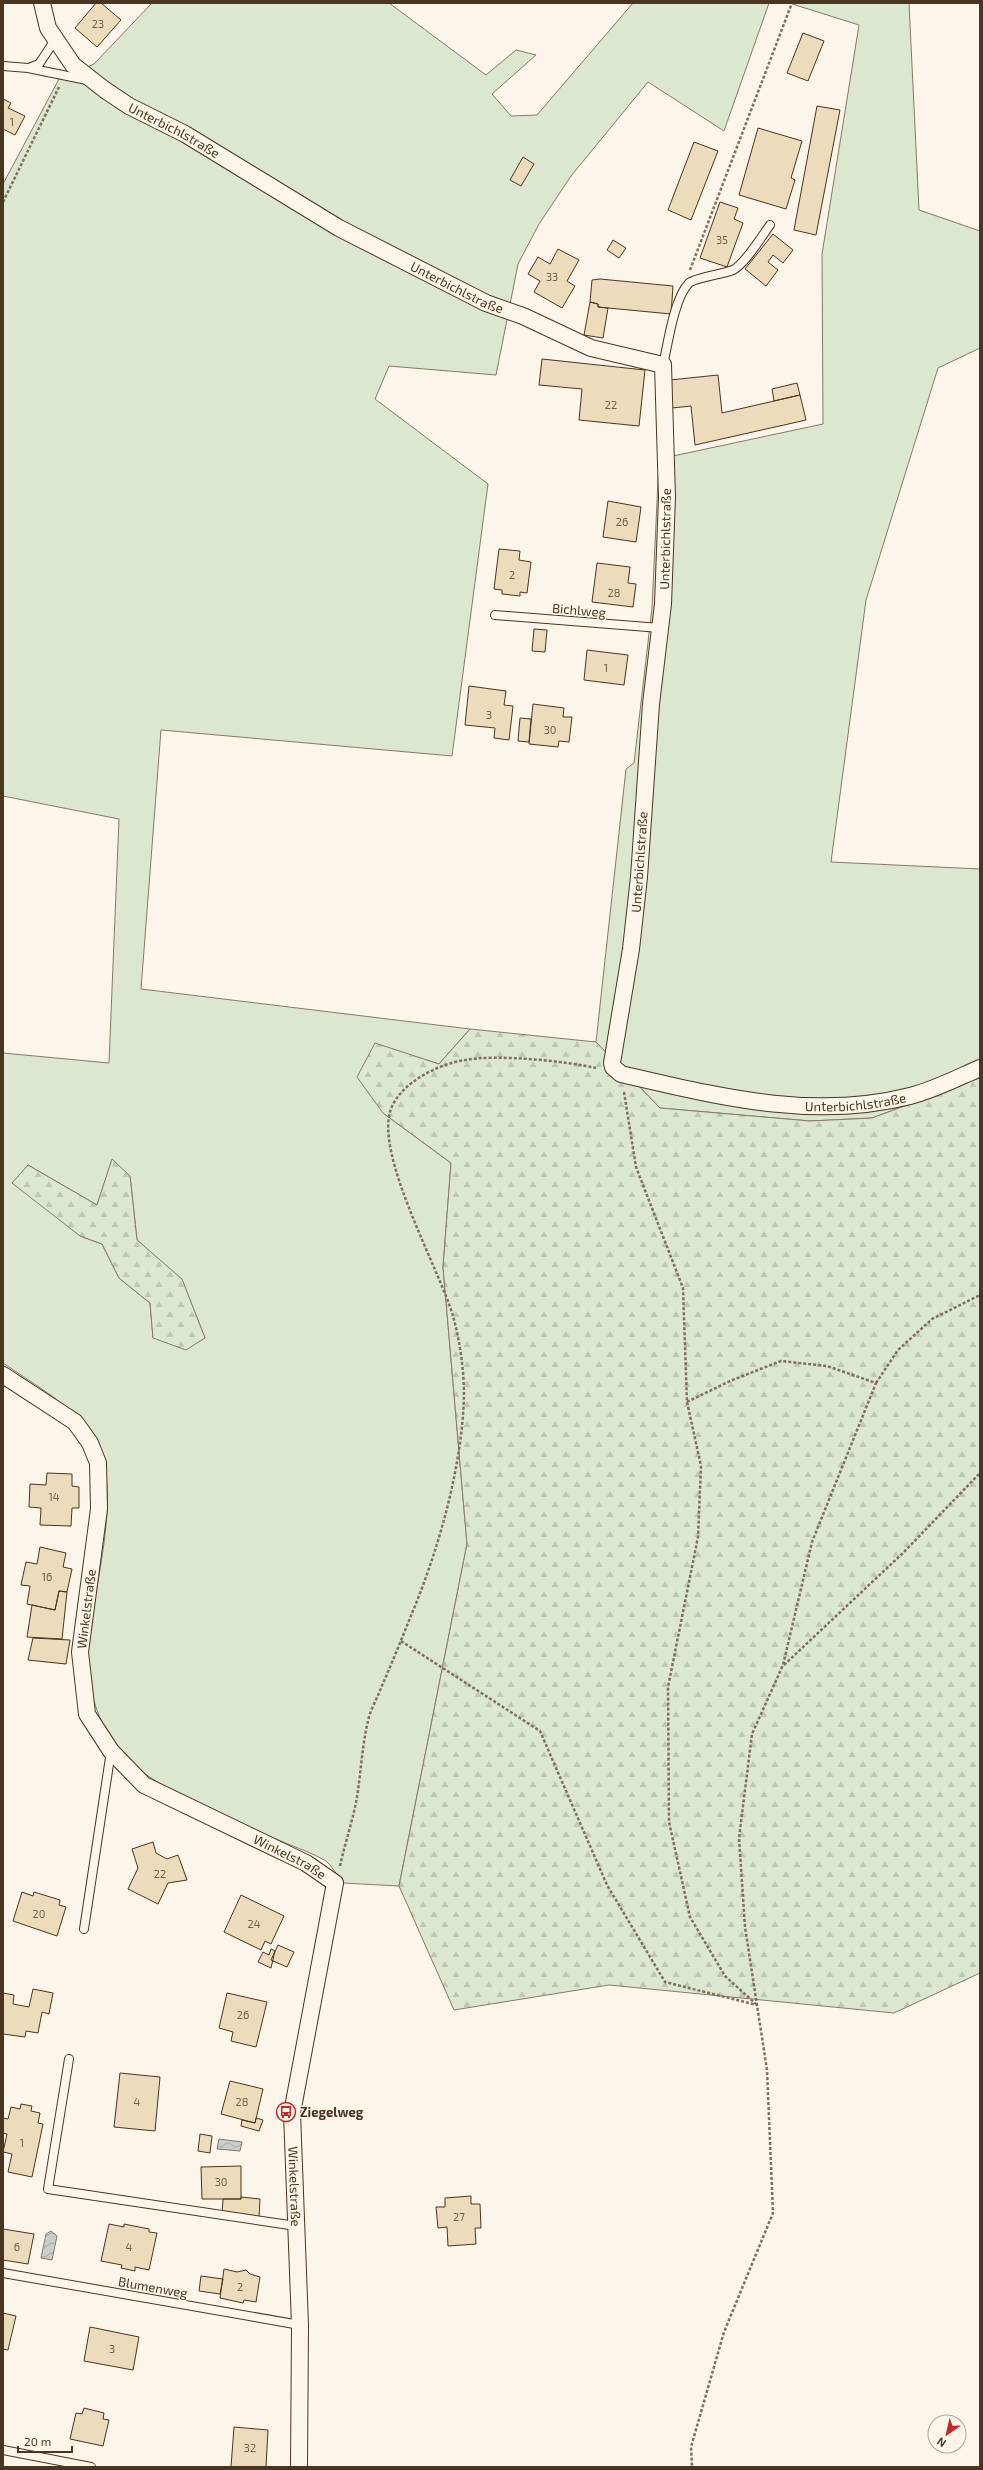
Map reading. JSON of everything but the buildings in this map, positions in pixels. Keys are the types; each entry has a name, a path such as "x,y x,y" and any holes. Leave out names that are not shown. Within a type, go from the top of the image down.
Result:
{"street":[{"name":"Unterbichlstraße","path":"42,3 48,28 73,65 92,81 129,106 184,134 339,228 486,303 523,316 591,348 663,365 667,497 664,597 651,704 639,877 631,949 612,1063 618,1072 702,1092 812,1108 878,1103 910,1096 980,1068"},
{"name":"Winkelstraße","path":"3,1375 75,1422 90,1443 98,1463 99,1509 80,1652 87,1714 111,1752 144,1785 306,1863 335,1884 292,2113 300,2324 299,2467"}],"lane":[{"path":"28,68 39,64 55,40"},
{"path":"3,66 28,68 92,81"},
{"path":"663,365 679,301 690,282 716,276 735,269 770,224"},
{"name":"Bichlweg","path":"495,615 660,628"},
{"path":"84,1929 111,1752"},
{"path":"68,2059 48,2189 296,2226"},
{"name":"Blumenweg","path":"3,2273 300,2324"},
{"path":"3,2450 91,2467"}],"path":[{"path":"690,282 690,267 792,3"},
{"path":"3,202 64,76"},
{"path":"335,1884 356,1800 368,1720 419,1597 453,1487 464,1396 460,1346 453,1315 417,1230 397,1172 388,1126 390,1110 400,1094 413,1083 444,1066 468,1059 518,1059 618,1072 636,1167 683,1288 687,1402 701,1466 698,1537 668,1687 669,1822 690,1917 725,1976 757,2005"},
{"path":"692,2467 691,2447 724,2332 773,2213 766,2070 745,1926 739,1838 752,1734 783,1665 812,1542 876,1383 898,1350 932,1319 980,1295"},
{"path":"687,1402 730,1381 781,1361 827,1366 876,1383"},
{"path":"783,1665 904,1553 980,1473"},
{"path":"401,1641 540,1731 607,1885 665,1982 757,2005"}],"green space":[{"path":"152,3 389,3 486,75 516,50 536,55 492,94 511,116 537,115 633,3 769,3 724,131 648,82 571,176 539,224 518,264 496,375 389,366 375,399 488,484 452,756 161,730 141,989 470,1029 439,1064 375,1044 383,1113 451,1163 443,1267 467,1544 399,1886 343,1883 326,1861 194,1803 150,1777 132,1764 118,1749 99,1717 89,1680 88,1668 90,1630 105,1536 107,1504 106,1474 99,1447 85,1425 66,1407 3,1363 3,1053 109,1063 119,819 3,796 3,184 59,79 94,64","holes":["112,1160 130,1176 137,1240 182,1280 205,1338 153,1338 150,1303 119,1278 102,1244 80,1236 28,1165 97,1205"]},
{"path":"789,3 909,3 919,210 980,231 980,348 938,368 866,600 831,862 980,869 980,1078 872,1118 810,1121 660,1108 596,1042 626,769 634,763 652,608 659,459 823,424 822,254 859,25"},
{"path":"470,1029 596,1042 660,1108 810,1121 872,1118 980,1078 980,1973 894,2013 609,1985 454,2010 399,1886 467,1544 443,1267 451,1163 383,1113 357,1077 375,1043 439,1064"},
{"path":"112,1159 130,1176 137,1240 182,1279 205,1338 186,1350 153,1338 150,1303 119,1278 102,1244 80,1236 12,1183 28,1165 97,1205"}],"water":[{"path":"219,2139 242,2142 240,2151 217,2149"},
{"path":"51,2231 57,2236 52,2260 41,2258 46,2234"}],"place":[{"name":"Ziegelweg","path":"286,2112"}]}
